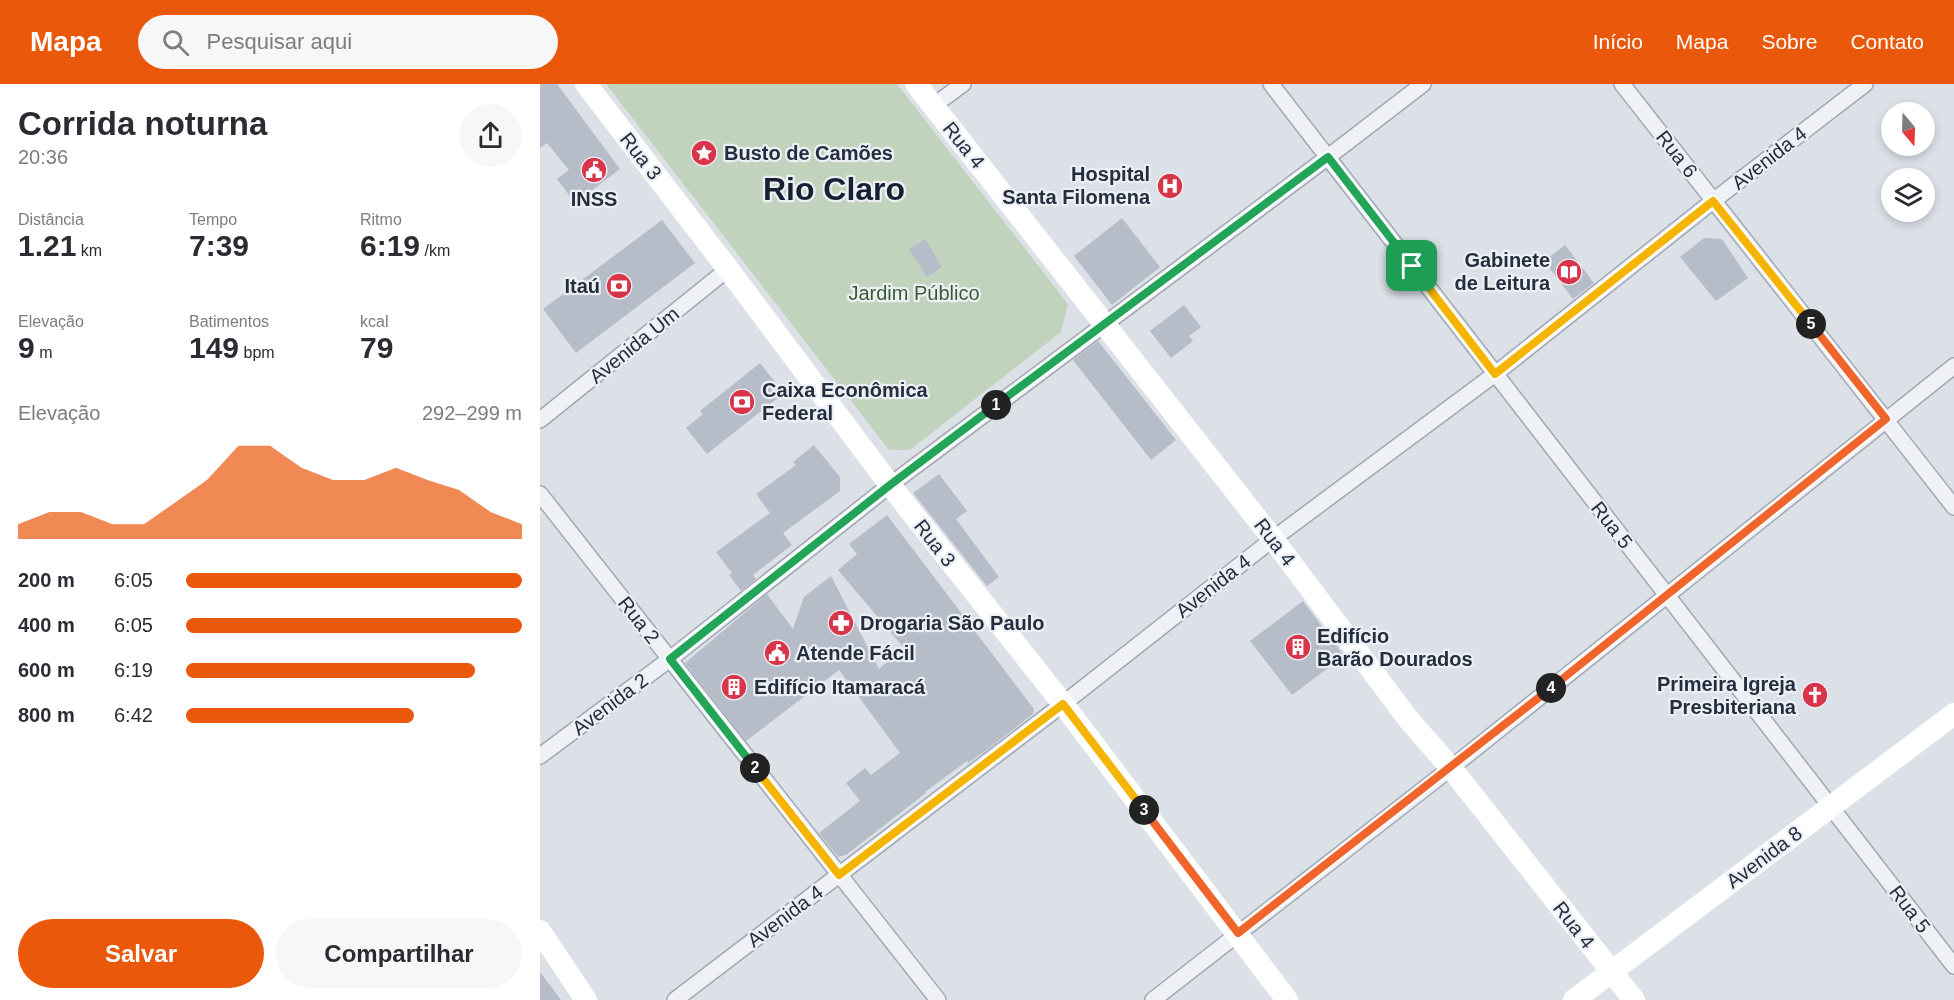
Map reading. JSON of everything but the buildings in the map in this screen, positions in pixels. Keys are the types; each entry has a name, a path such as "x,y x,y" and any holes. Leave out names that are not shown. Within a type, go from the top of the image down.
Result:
{"main road":[{"name":"Rua 3","path":"586,84 890,485 1063,704 1287,1000"},
{"name":"Rua 4","path":"916,84 1273,539 1410,720 1451,768 1634,1000"},
{"name":"Avenida 8","path":"1574,1000 1954,714"},
{"path":"540,931 586,1000"}],"street":[{"path":"933,106 963,84"},
{"name":"Rua 5","path":"1271,84 1954,966"},
{"name":"Avenida 2","path":"540,756 670,659 890,485 1423,84"},
{"name":"Rua 6","path":"1622,84 1954,507"},
{"name":"Avenida 4","path":"675,1000 1063,704 1273,539 1495,374 1865,84"},
{"name":"Avenida Um","path":"540,420 728,269"},
{"path":"1152,1000 1451,768 1954,366"},
{"name":"Rua 2","path":"540,494 938,1000"}],"green space":[{"name":"Jardim Público","path":"606,84 897,84 1068,304 1061,332 910,450 889,450"}],"place":[{"name":"Busto de Camões","path":"704,153"},
{"name":"INSS","path":"594,170"},
{"name":"Hospital Santa Filomena","path":"1170,186"},
{"name":"Gabinete de Leitura","path":"1569,272"},
{"name":"Itaú","path":"619,286"},
{"name":"Caixa Econômica Federal","path":"742,402"},
{"name":"Drogaria São Paulo","path":"841,623"},
{"name":"Edifício Barão Dourados","path":"1298,647"},
{"name":"Atende Fácil","path":"777,653"},
{"name":"Edifício Itamaracá","path":"734,687"},
{"name":"Primeira Igreja Presbiteriana","path":"1815,695"}],"district":[{"name":"Rio Claro","path":"834,189"}],"route":[{"path":"1328,157 1412,266 1495,374 1713,201 1886,419 1667,597 1238,933 1063,704 839,875 670,659 890,485 1328,157"}]}
